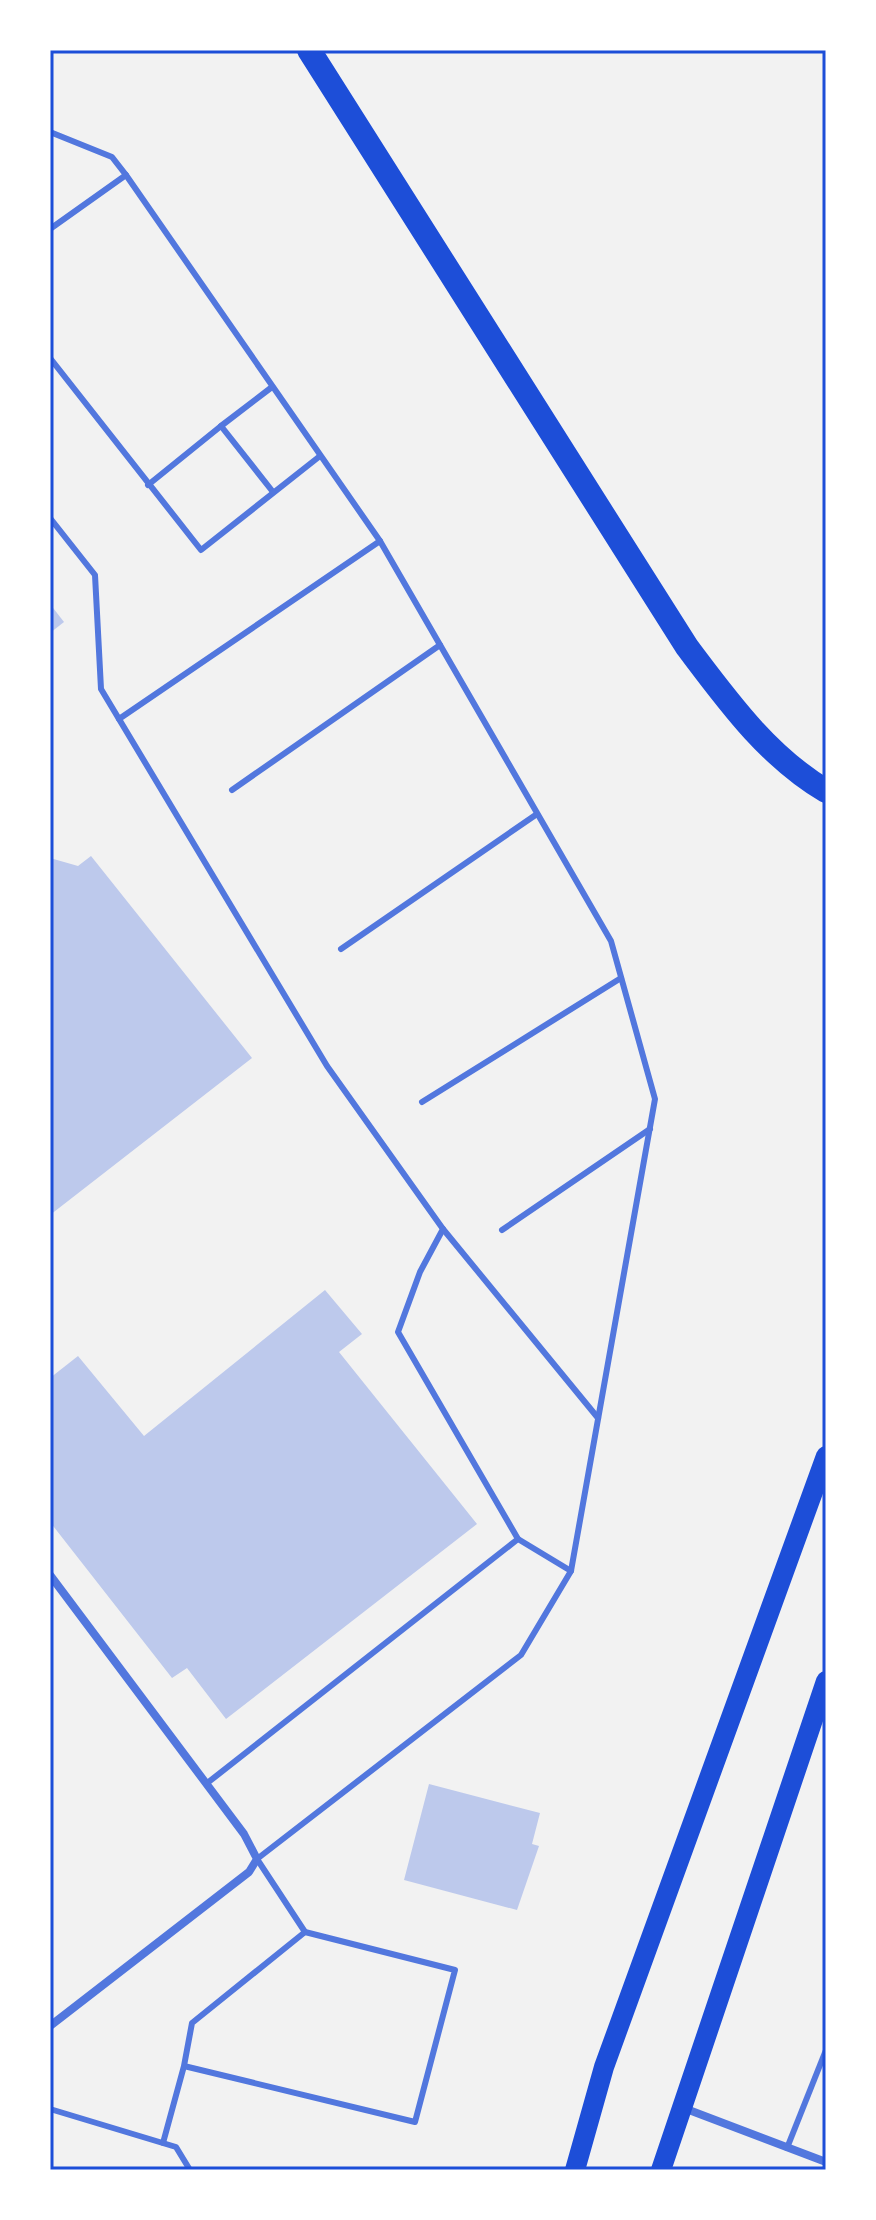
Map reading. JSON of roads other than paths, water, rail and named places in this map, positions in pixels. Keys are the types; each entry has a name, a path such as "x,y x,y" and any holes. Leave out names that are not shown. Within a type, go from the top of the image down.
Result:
{"highway":[{"path":"309,50 687,647 741,719 801,776 826,791"}],"main road":[{"path":"575,2170 604,2067 826,1456"},
{"path":"661,2170 679,2107 826,1681"}],"street":[{"path":"50,1575 244,1834 257,1859 249,1872 50,2026"},
{"path":"679,2107 826,2162"}],"lane":[{"path":"50,132 112,157 380,541 611,941 655,1099 571,1571 521,1655 257,1859 305,1932 455,1970 415,2122 184,2066"},
{"path":"50,229 126,175"},
{"path":"50,358 201,550 320,456"},
{"path":"148,485 272,387"},
{"path":"221,426 273,492"},
{"path":"50,518 95,575 101,689 327,1066 443,1229 598,1418"},
{"path":"119,719 380,541"},
{"path":"232,790 440,645"},
{"path":"341,949 537,814"},
{"path":"422,1102 621,978"},
{"path":"502,1230 650,1129"},
{"path":"443,1229 420,1272 398,1332 518,1539 571,1571"},
{"path":"206,1784 518,1539"},
{"path":"163,2143 192,2023 305,1932"},
{"path":"787,2148 826,2050"},
{"path":"50,2109 176,2147 190,2170"},
{"path":"50,2119 60,2112"}]}
